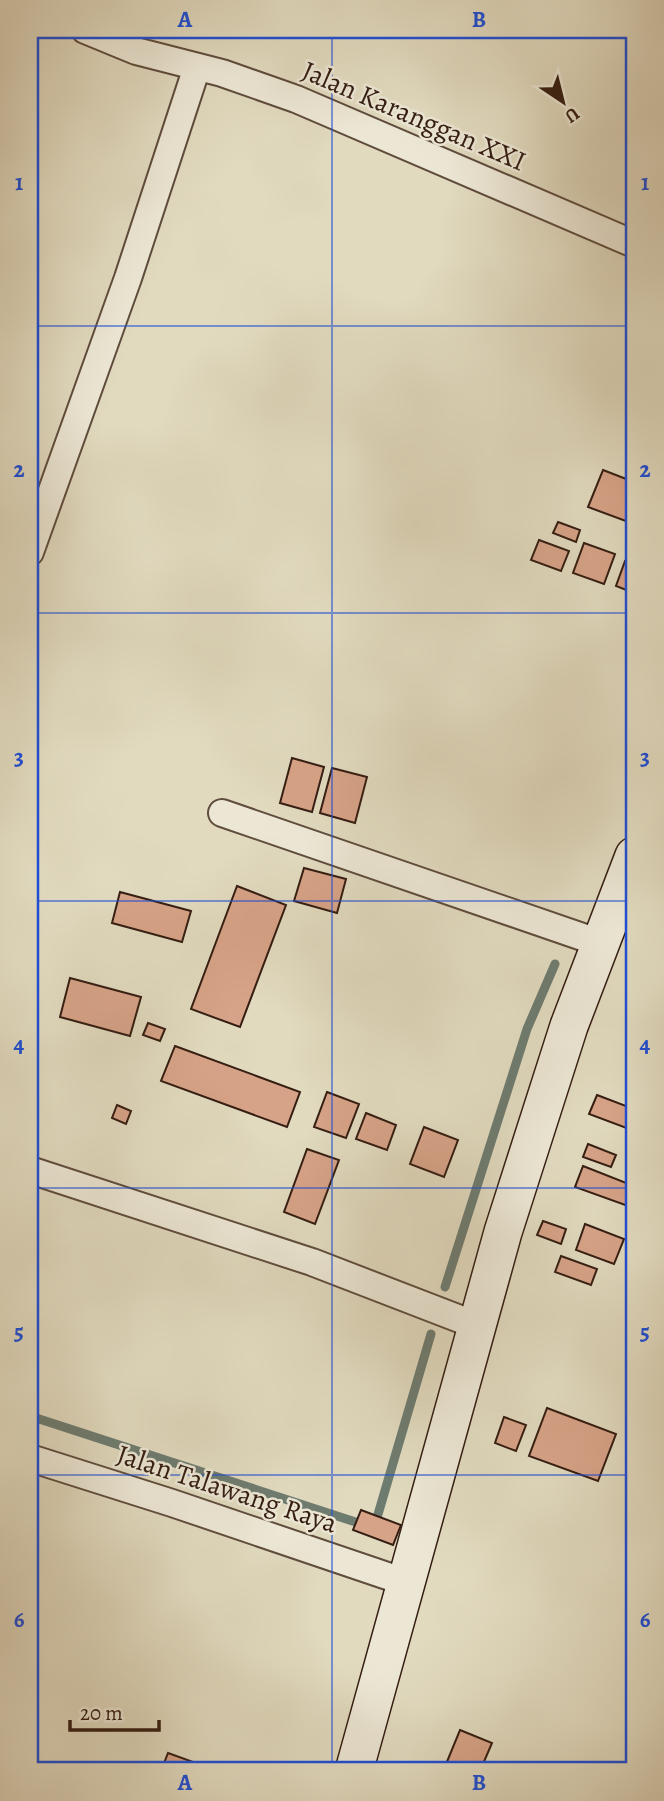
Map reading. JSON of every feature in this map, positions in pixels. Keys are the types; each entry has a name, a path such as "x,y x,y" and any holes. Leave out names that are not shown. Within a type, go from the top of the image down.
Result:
{"street":[{"name":"Jalan Karanggan XXI","path":"85,30 135,51 249,81 296,99 634,244"},
{"path":"30,552 128,278 197,67"},
{"path":"222,813 600,943"},
{"path":"354,1771 503,1232 569,1026 634,856"},
{"path":"30,1170 312,1262 478,1326"},
{"name":"Jalan Talawang Raya","path":"30,1458 185,1507 405,1582"}],"building":[{"path":"603,470 634,482 634,524 588,507"},
{"path":"558,522 580,530 576,542 553,533"},
{"path":"539,540 569,551 561,571 531,560"},
{"path":"584,543 615,554 604,584 573,573"},
{"path":"625,561 634,564 634,593 616,586"},
{"path":"292,758 324,767 312,812 280,803"},
{"path":"332,768 367,777 355,823 320,813"},
{"path":"304,868 346,879 337,913 294,901"},
{"path":"237,886 286,905 240,1027 191,1009"},
{"path":"120,892 191,911 182,942 112,923"},
{"path":"70,978 141,997 130,1036 60,1017"},
{"path":"148,1023 165,1029 160,1041 143,1035"},
{"path":"175,1046 300,1092 287,1127 161,1081"},
{"path":"327,1092 359,1104 346,1138 314,1127"},
{"path":"597,1095 634,1109 629,1129 589,1114"},
{"path":"117,1105 131,1111 126,1124 112,1118"},
{"path":"366,1113 396,1125 387,1150 356,1139"},
{"path":"424,1127 458,1140 444,1177 410,1164"},
{"path":"588,1144 616,1155 611,1167 583,1157"},
{"path":"307,1149 339,1160 315,1224 284,1212"},
{"path":"583,1166 634,1186 628,1206 575,1187"},
{"path":"543,1221 566,1229 561,1244 537,1235"},
{"path":"585,1224 624,1239 614,1264 576,1250"},
{"path":"561,1256 597,1269 591,1285 555,1272"},
{"path":"547,1408 616,1434 598,1481 529,1456"},
{"path":"504,1417 526,1425 516,1451 495,1443"},
{"path":"30,1509 37,1511 30,1531"},
{"path":"361,1510 401,1525 393,1545 353,1530"},
{"path":"460,1730 492,1743 480,1771 444,1769"},
{"path":"168,1753 196,1763 193,1771 161,1771"}],"waterway":[{"path":"445,1287 527,1029 555,964"},
{"path":"30,1416 374,1528 431,1334"}]}
